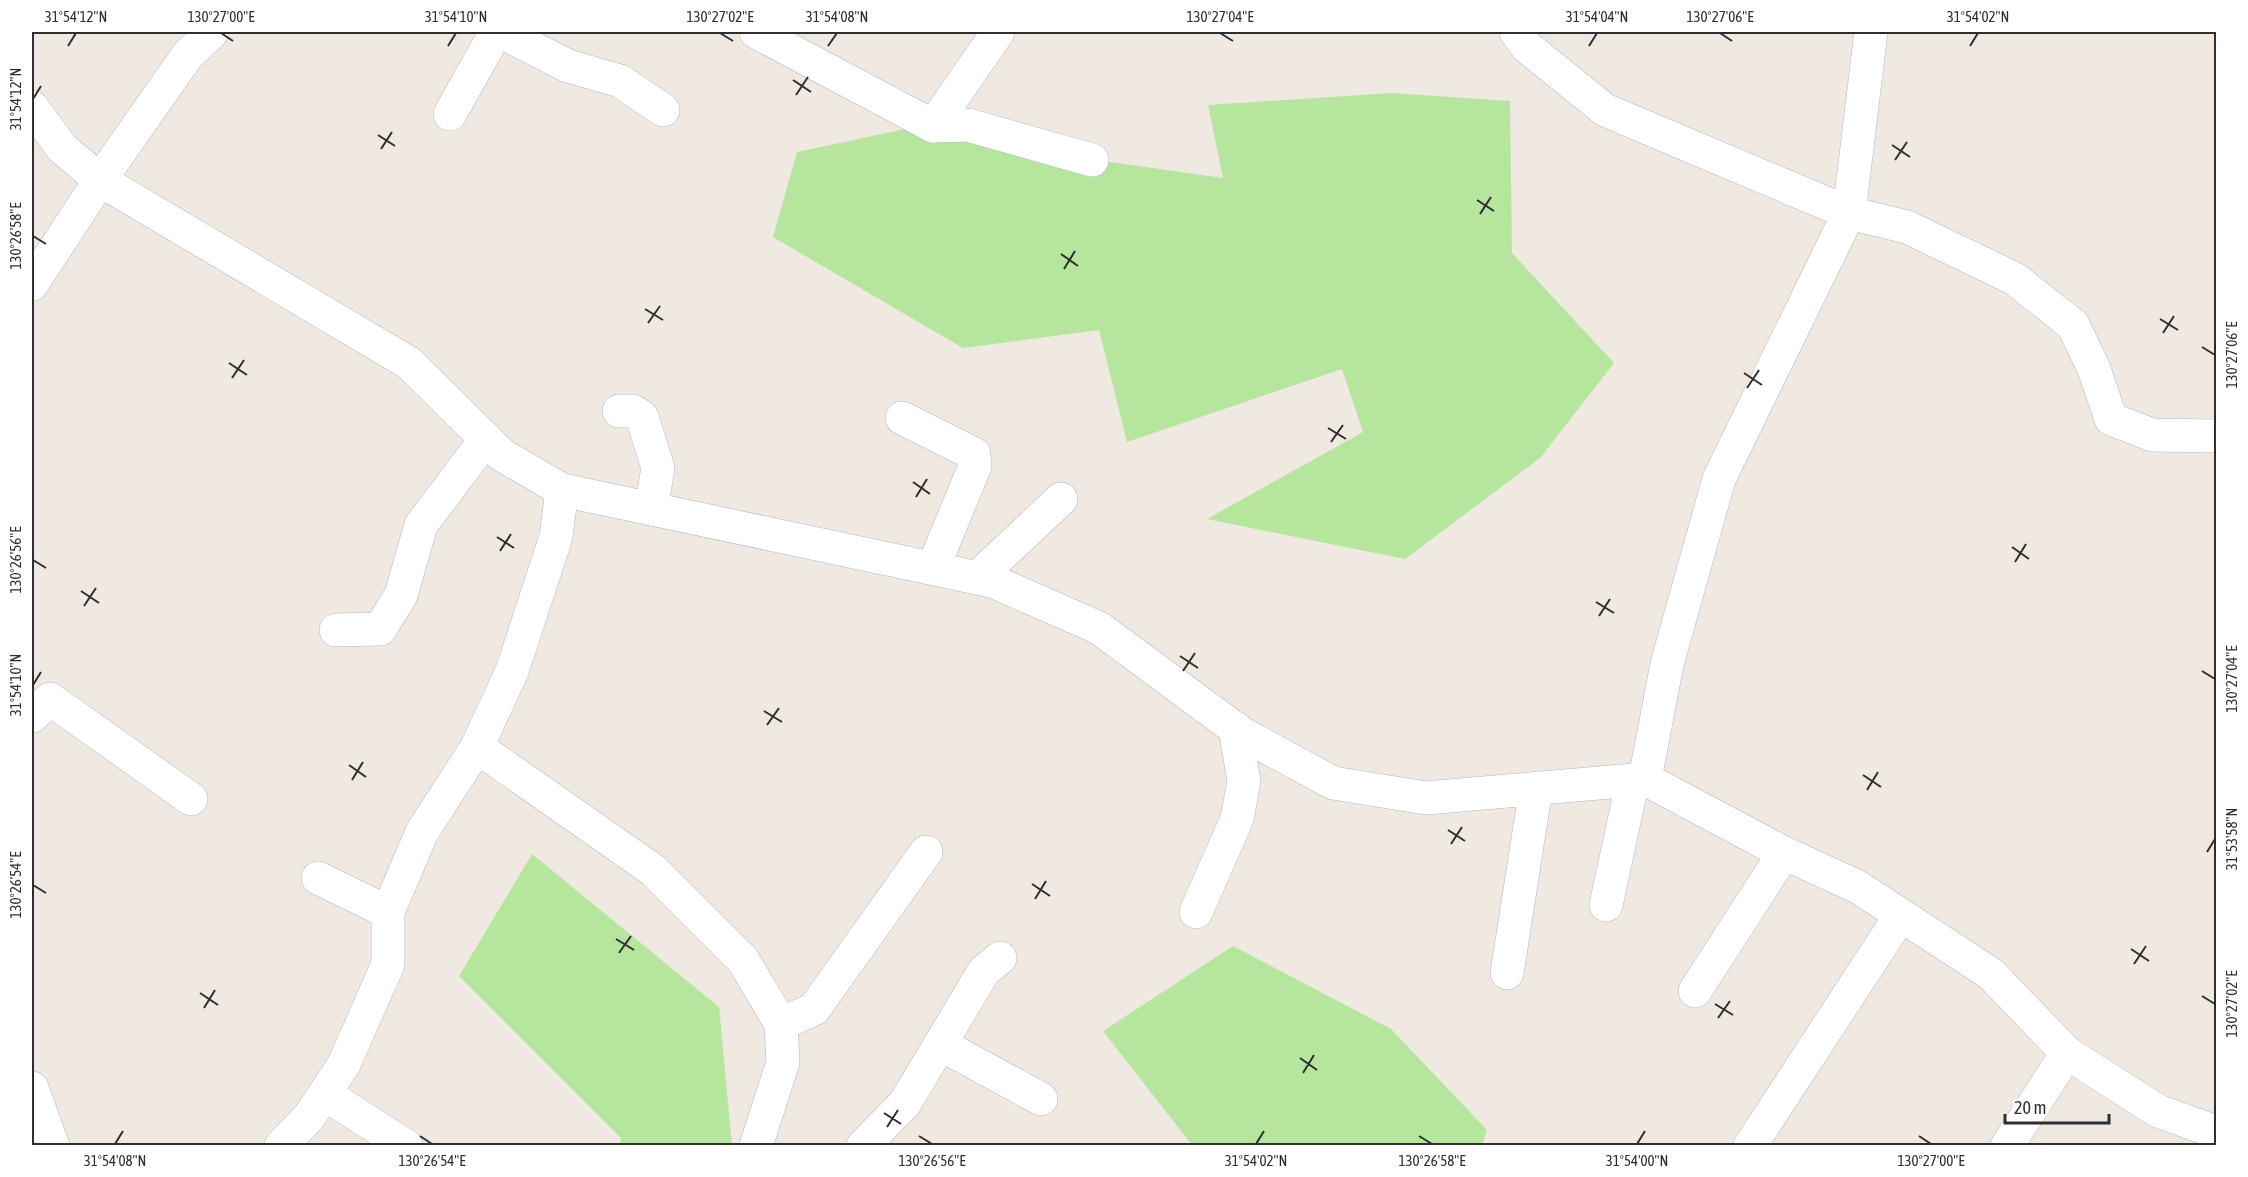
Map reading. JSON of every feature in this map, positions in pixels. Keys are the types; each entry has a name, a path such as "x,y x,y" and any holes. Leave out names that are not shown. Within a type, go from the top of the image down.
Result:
{"street":[{"path":"32,284 100,180 187,56 212,32"},
{"path":"450,114 498,32 568,66 620,81 663,110"},
{"path":"756,32 933,126 968,125 1092,160"},
{"path":"933,126 998,32"},
{"path":"1516,32 1527,47 1605,110 1849,213 1906,227 2015,279 2073,325 2094,369 2111,419 2152,435 2217,436"},
{"path":"1606,905 1667,664 1719,479 1849,213 1871,32"},
{"path":"32,107 62,148 100,180 409,363 502,455 562,490 992,581 1099,628 1235,728 1333,783 1426,798 1639,779 1784,853 1858,887 1991,974 2067,1053 2158,1111 2217,1132"},
{"path":"619,411 633,411 642,417 658,468 651,509"},
{"path":"902,418 974,454 975,466 933,568"},
{"path":"336,630 380,629 401,595 421,525 486,439"},
{"path":"281,1146 309,1117 344,1064 388,964 388,912 422,832 477,747 519,648 556,537 562,490"},
{"path":"977,578 1061,499"},
{"path":"32,716 50,699 191,799"},
{"path":"1196,912 1237,819 1244,781 1235,728"},
{"path":"477,747 653,870 743,960 781,1024 783,1062 756,1146"},
{"path":"1507,973 1536,788"},
{"path":"781,1024 814,1009 926,852"},
{"path":"1695,991 1784,853"},
{"path":"318,878 388,912"},
{"path":"1750,1146 1901,915"},
{"path":"863,1146 905,1103 984,971 1000,958"},
{"path":"940,1044 1041,1098"},
{"path":"2007,1146 2067,1053"},
{"path":"32,1088 53,1146"},
{"path":"325,1094 406,1146"}],"green space":[{"path":"1391,93 1510,101 1512,253 1614,363 1540,458 1405,559 1207,519 1363,432 1342,369 1127,442 1099,330 963,348 773,237 797,152 957,118 1075,157 1223,178 1208,105"},
{"path":"532,854 719,1007 732,1145 620,1145 621,1138 459,976"},
{"path":"1233,946 1391,1029 1487,1130 1482,1145 1192,1145 1103,1031"}]}
